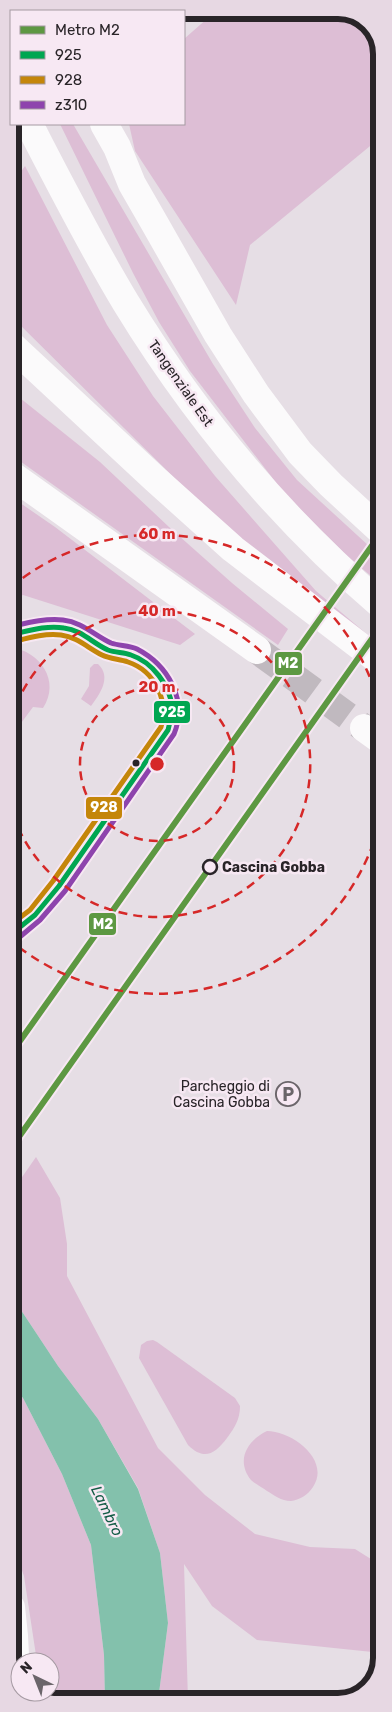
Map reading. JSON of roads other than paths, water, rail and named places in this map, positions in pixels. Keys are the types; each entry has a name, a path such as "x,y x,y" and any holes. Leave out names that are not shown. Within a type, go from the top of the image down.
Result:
{"main road":[{"path":"105,125 115,135 129,178 150,216 222,342 264,405 300,454 338,492 373,523"},
{"name":"Tangenziale Est","path":"35,135 97,254 127,304 166,363 212,426 241,464 295,524 373,597"},
{"path":"19,354 212,531 266,576 373,656"},
{"path":"19,480 257,650"}],"water":[{"name":"Lambro","path":"19,1307 58,1366 98,1419 138,1489 160,1553 168,1623 159,1693 105,1693 104,1655 91,1545 62,1474 19,1393"}],"tunnel":[{"path":"257,650 364,728"}],"metro line":[{"name":"M2","path":"19,1042 373,544"},
{"name":"M2","path":"19,1137 373,637"}],"place":[{"name":"Cascina Gobba","path":"210,867"},
{"name":"Parcheggio di Cascina Gobba","path":"288,1094"}]}
